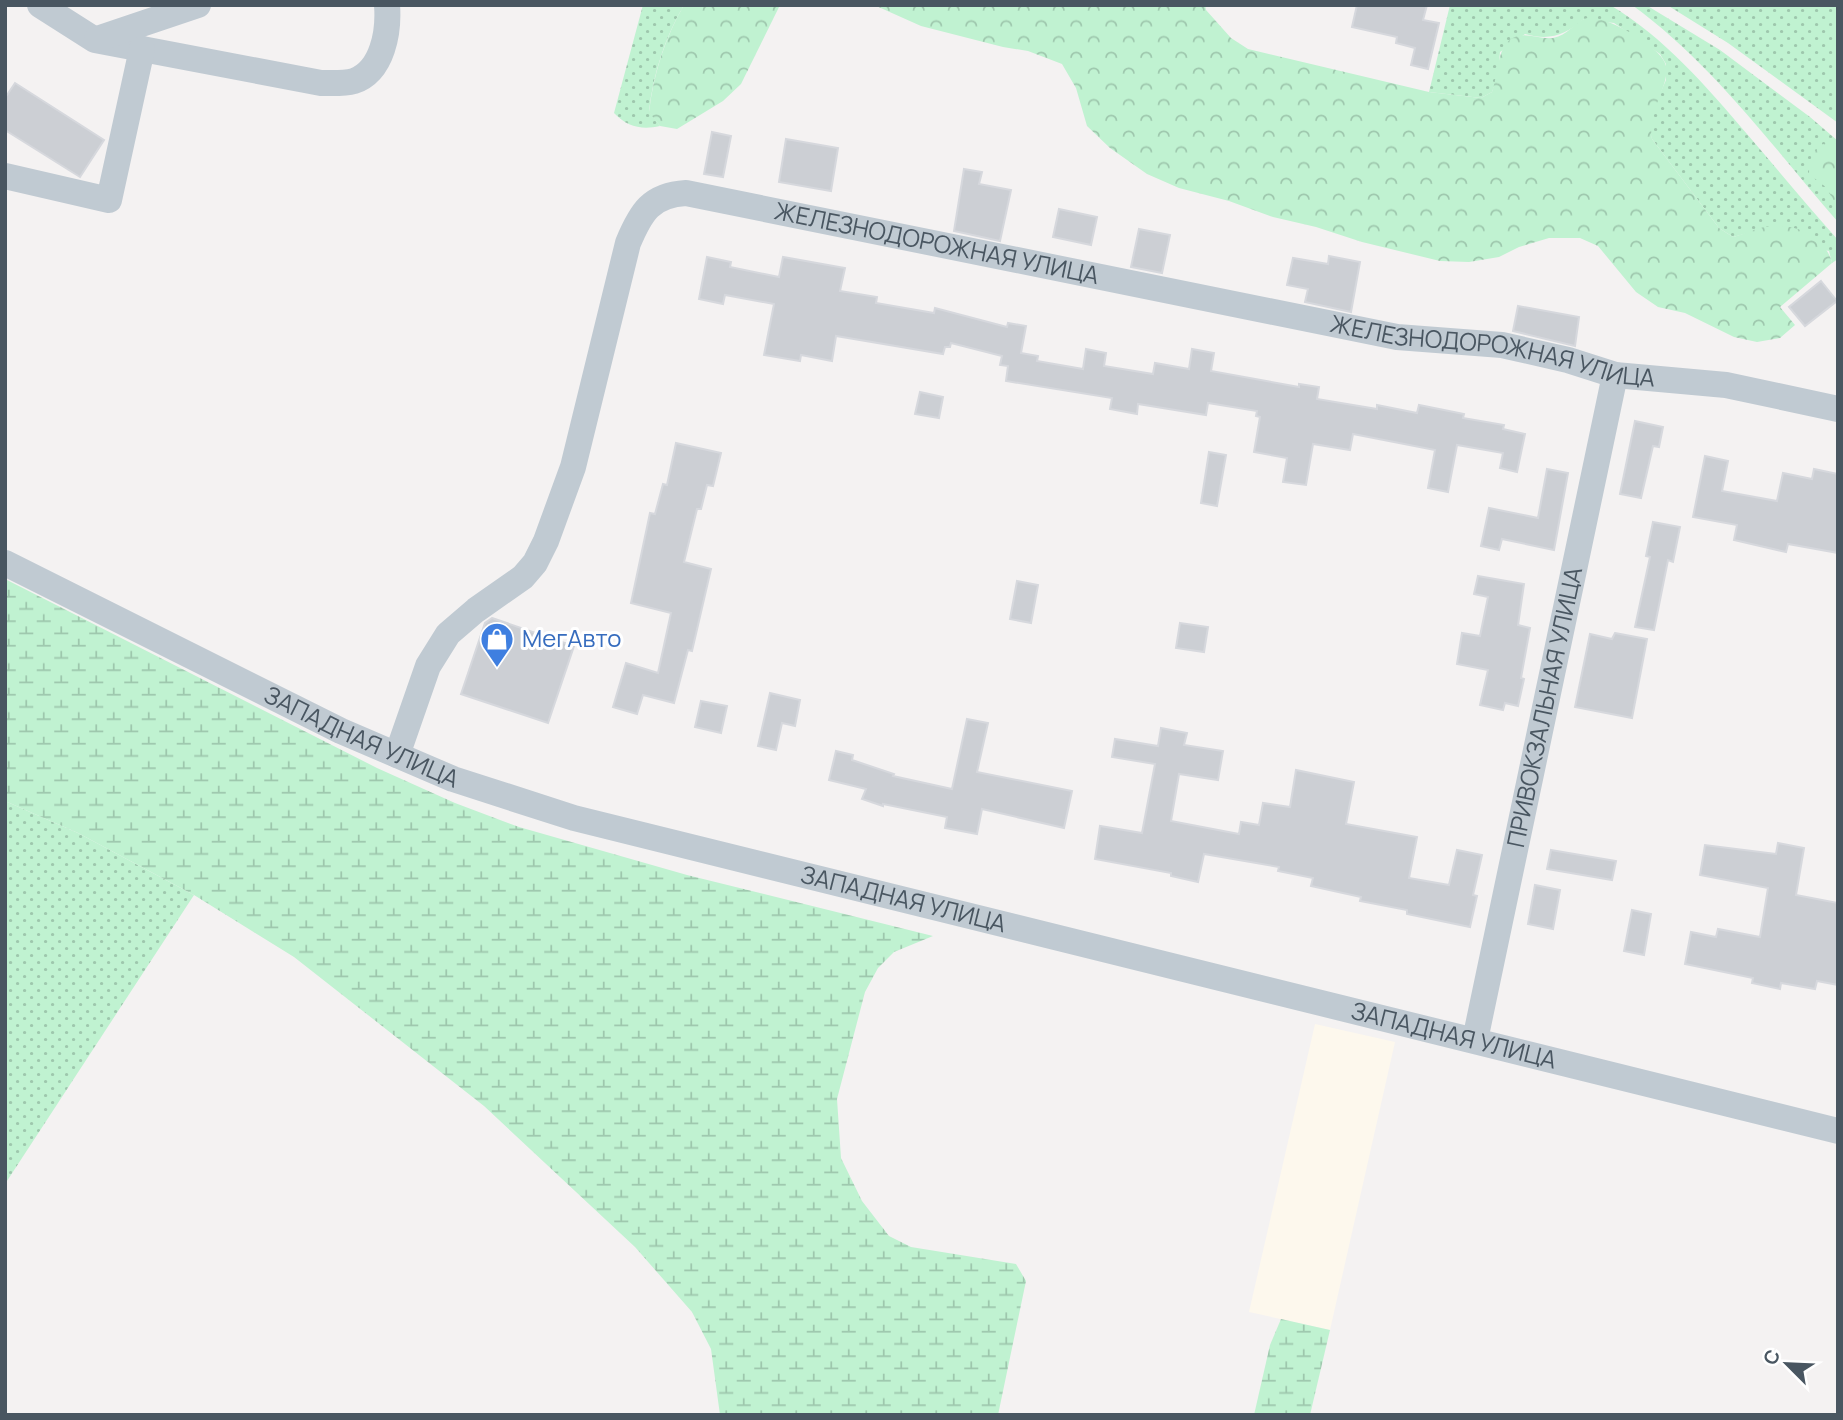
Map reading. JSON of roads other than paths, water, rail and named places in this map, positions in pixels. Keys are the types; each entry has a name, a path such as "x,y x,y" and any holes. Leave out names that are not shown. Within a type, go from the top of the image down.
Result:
{"street":[{"path":"40,5 95,40 321,83 342,83 356,80 368,73 385,42 387,5"},
{"path":"95,40 198,5"},
{"path":"5,176 109,200 142,49"},
{"name":"ЖЕЛЕЗНОДОРОЖНАЯ УЛИЦА","path":"397,755 428,666 448,634 476,610 523,578 535,563 546,541 573,467 628,243 643,212 655,201 670,196 687,193 1397,337 1502,345 1568,360 1615,375 1726,385 1838,409"},
{"name":"ПРИВОКЗАЛЬНАЯ УЛИЦА","path":"1475,1040 1615,375"},
{"name":"ЗАПАДНАЯ УЛИЦА","path":"5,564 341,731 453,779 574,818 1838,1130"}],"place":[{"name":"МегАвто","path":"497,669"}]}
